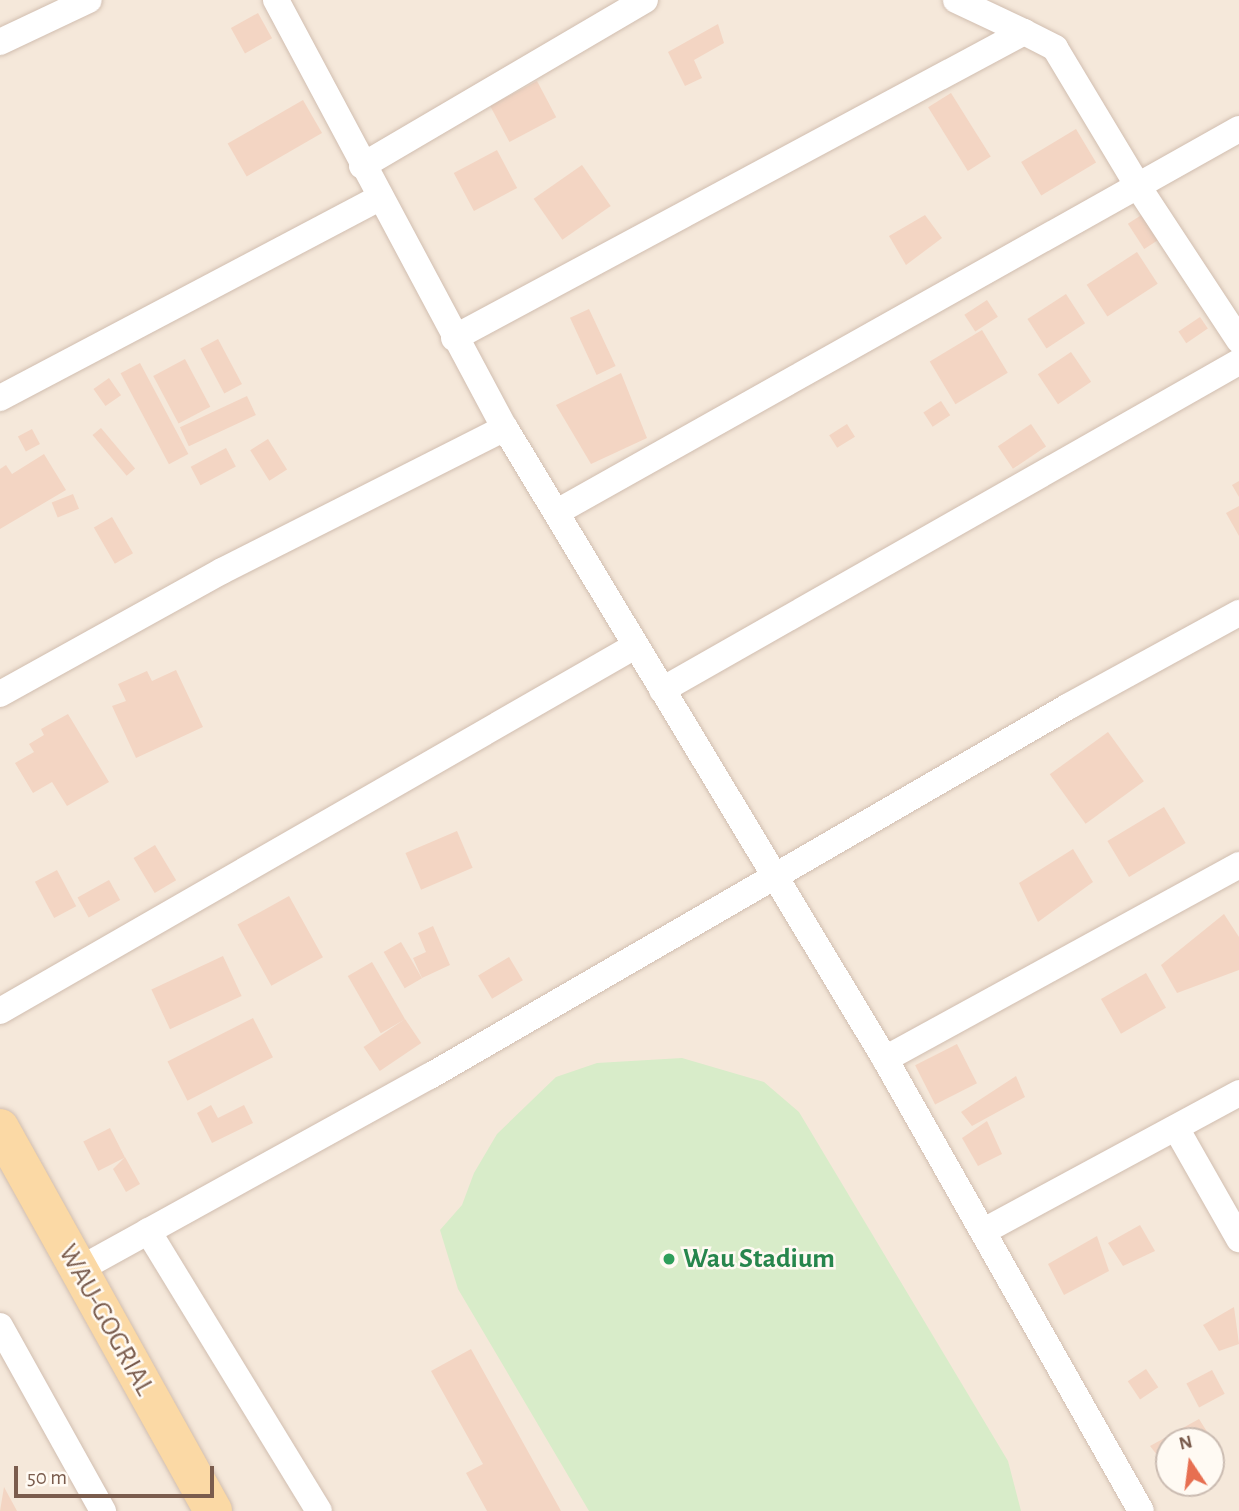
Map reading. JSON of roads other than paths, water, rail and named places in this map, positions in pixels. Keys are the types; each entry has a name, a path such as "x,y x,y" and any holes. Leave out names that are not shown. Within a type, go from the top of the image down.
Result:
{"main road":[{"name":"WAU-GOGRIAL","path":"5,1152 78,1270 213,1511"}],"street":[{"path":"0,42 89,0"},
{"path":"276,0 379,198 505,428 885,1059 1140,1511"},
{"path":"362,166 645,0"},
{"path":"956,0 1055,48 1139,188 1239,340"},
{"path":"454,338 1024,32"},
{"path":"558,512 1139,188 1239,129"},
{"path":"0,398 379,198"},
{"path":"662,690 1239,362"},
{"path":"0,694 222,570 505,428"},
{"path":"78,1270 430,1076 1239,613"},
{"path":"0,1011 635,646"},
{"path":"885,1059 1239,865"},
{"path":"984,1231 1239,1093"},
{"path":"1176,1128 1239,1239"},
{"path":"148,1231 319,1511"},
{"path":"0,1326 103,1511"}],"place":[{"name":"Wau Stadium","path":"669,1259"}]}
